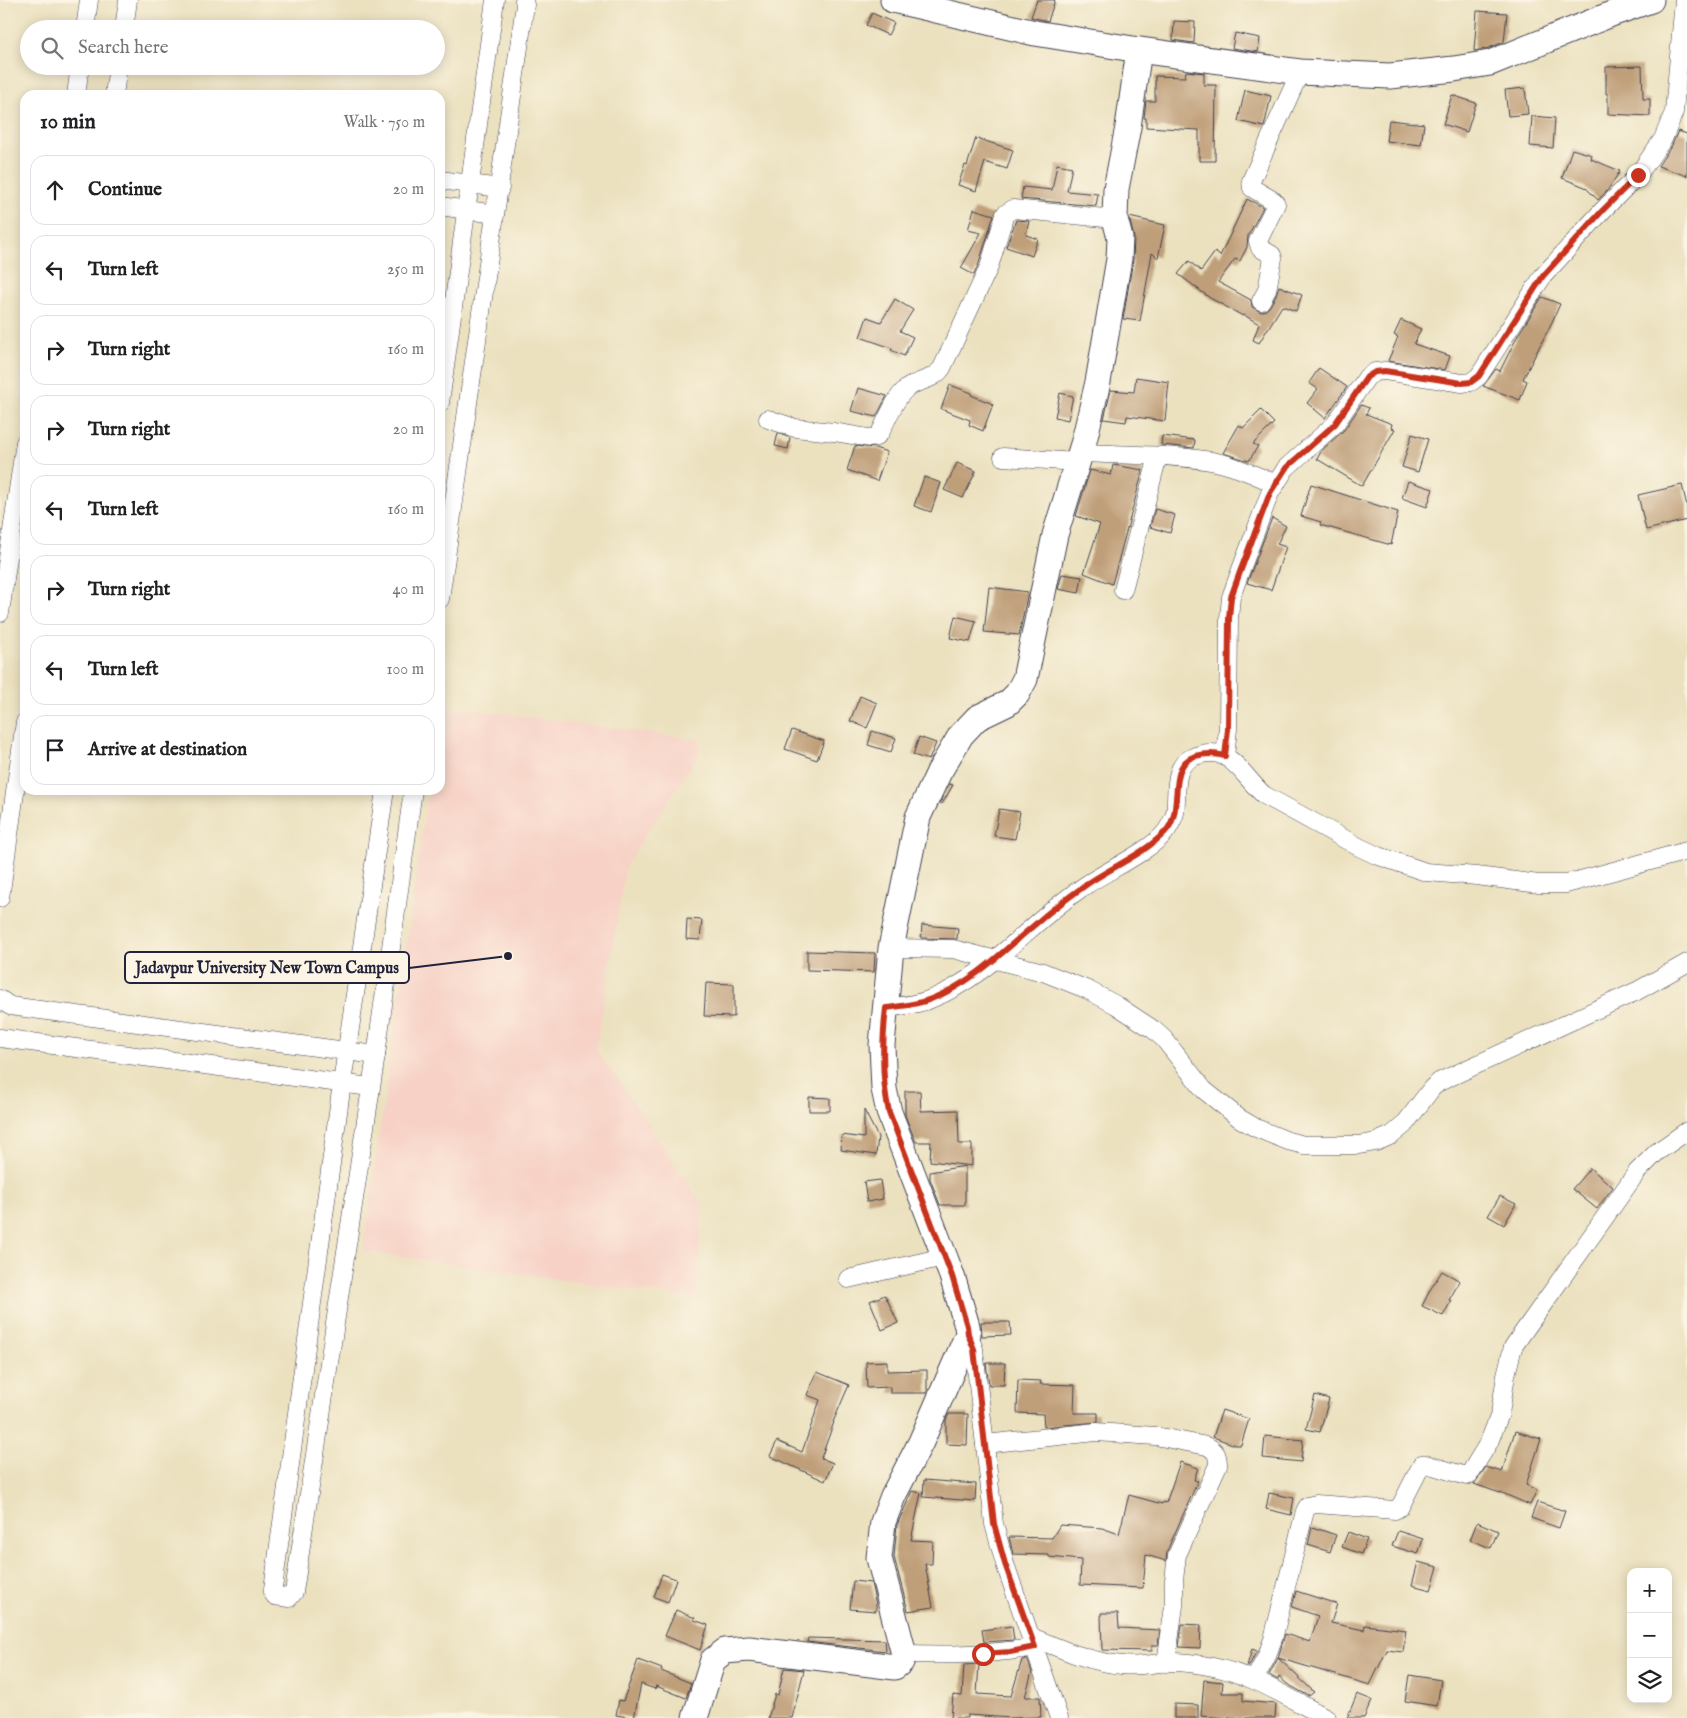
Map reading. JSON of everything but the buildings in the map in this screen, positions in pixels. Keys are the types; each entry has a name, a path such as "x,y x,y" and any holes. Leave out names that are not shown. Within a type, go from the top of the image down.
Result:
{"street":[{"path":"86,20 89,0"},
{"path":"125,20 128,0"},
{"path":"445,366 495,0"},
{"path":"445,564 500,188 524,0"},
{"path":"893,0 1035,33 1139,50 1300,72 1390,76 1454,69 1490,62 1651,0"},
{"path":"1225,756 1231,597 1270,493 1286,468 1335,424 1367,377 1375,372 1385,371 1462,383 1471,382 1479,376 1543,276 1603,210 1638,175 1663,140 1674,112 1684,0"},
{"path":"1059,1718 1005,1564 994,1524 974,1349 952,1276 889,1112 884,1089 882,1045 891,948 918,817 961,735 977,718 1008,703 1017,694 1024,679 1055,535 1079,458 1098,382 1119,259 1120,238 1115,219 1114,204 1139,50"},
{"path":"1261,301 1267,290 1273,258 1272,255 1260,248 1258,241 1276,204 1252,188 1251,181 1300,72"},
{"path":"77,90 79,75"},
{"path":"115,90 117,75"},
{"path":"445,181 500,188"},
{"path":"445,207 495,214"},
{"path":"768,419 795,428 869,438 876,437 901,395 907,389 931,379 942,368 989,267 1008,211 1013,209 1115,219"},
{"path":"1003,457 1158,456 1211,461 1242,469 1276,484"},
{"path":"1123,590 1158,456"},
{"path":"0,613 20,476"},
{"path":"886,1008 930,1000 967,980 995,960 1038,921 1077,892 1153,843 1167,831 1175,815 1178,771 1182,764 1190,758 1204,754 1225,756 1235,762 1264,796 1359,847 1426,872 1539,884 1566,884 1687,851"},
{"path":"0,898 20,757"},
{"path":"384,795 348,1053 342,1083 273,1589 275,1596 289,1598 294,1592 376,1055 412,795"},
{"path":"891,948 953,949 1043,972 1088,990 1116,1005 1154,1030 1164,1039 1204,1090 1239,1118 1256,1128 1288,1141 1304,1145 1359,1145 1376,1142 1392,1135 1404,1125 1438,1082 1637,991 1687,963"},
{"path":"0,999 10,1006 348,1053 376,1055"},
{"path":"0,1038 370,1087"},
{"path":"1254,1680 1266,1658 1273,1639 1305,1511 1308,1506 1316,1504 1395,1510 1400,1507 1422,1464 1469,1475 1489,1442 1500,1414 1506,1375 1513,1347 1637,1172 1657,1152 1687,1131"},
{"path":"848,1279 944,1257"},
{"path":"695,1718 714,1660 726,1650 749,1649 895,1667 901,1662 904,1654 879,1558 883,1522 893,1496 920,1442 968,1334"},
{"path":"984,1444 1096,1432 1155,1436 1207,1446 1214,1450 1218,1457 1218,1465 1178,1555 1174,1580 1174,1606 1166,1663"},
{"path":"904,1654 1010,1652 1033,1642 1079,1656 1123,1666 1166,1663 1214,1667 1238,1673 1254,1680 1327,1718"}],"shaded area":[{"path":"445,706 701,740 699,754 626,865 596,1048 703,1205 696,1299 363,1251 427,795 445,795"}],"place":[{"name":"Jadavpur University New Town Campus","path":"508,956"}],"route":[{"path":"983,1654 1010,1652 1035,1647 1005,1564 994,1524 974,1349 952,1276 889,1112 884,1089 882,1045 886,1008 930,1000 967,980 995,960 1038,921 1084,886 1153,843 1167,831 1175,815 1178,771 1182,764 1190,758 1204,754 1225,756 1228,729 1229,618 1231,597 1270,493 1286,468 1335,424 1367,377 1375,372 1385,371 1462,383 1471,382 1479,376 1543,276 1603,210 1638,175"}]}
